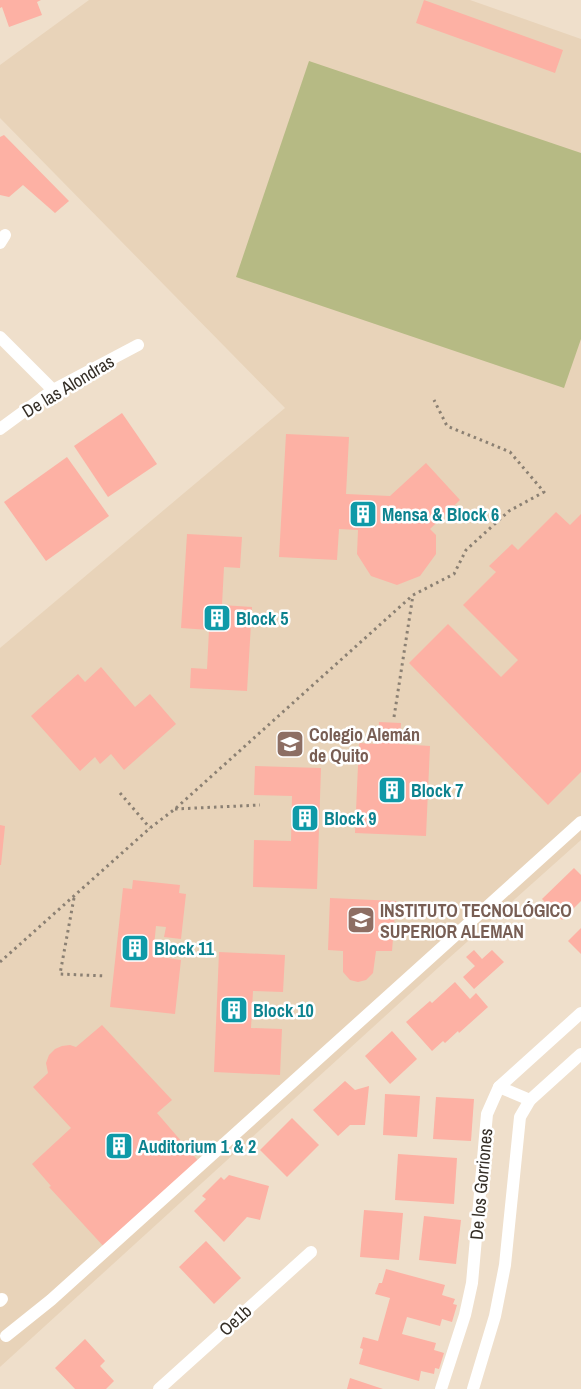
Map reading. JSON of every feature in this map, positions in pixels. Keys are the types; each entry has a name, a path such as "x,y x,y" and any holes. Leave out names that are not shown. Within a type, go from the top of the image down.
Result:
{"lane":[{"path":"0,336 53,390"},
{"name":"De las Alondras","path":"0,429 53,390 138,345"},
{"path":"6,1336 50,1300 581,822"},
{"name":"De los Gorriones","path":"441,1389 465,1315 472,1283 487,1114 499,1087 581,1013"},
{"name":"De los Gorriones","path":"473,1389 495,1316 505,1265 520,1117 530,1100 581,1054"},
{"path":"499,1087 530,1100"},
{"name":"Oe1b","path":"159,1389 310,1252"}],"path":[{"path":"0,962 150,828 175,809 413,595 454,574 466,550 509,511 544,492 510,452 468,433 447,426 434,400"},
{"path":"394,717 413,595"},
{"path":"120,793 150,828"},
{"path":"175,809 260,805"},
{"path":"74,897 60,974 106,976"}],"shaded area":[{"name":"Colegio Alemán de Quito","path":"89,0 470,0 581,39 581,840 0,1367 0,648 285,408 0,118 0,65"}],"green space":[{"path":"309,61 581,153 581,339 564,388 236,277"}],"building":[{"path":"0,0 41,0 37,2 42,15 9,27 2,7 0,8"},
{"path":"424,0 563,50 555,73 416,23"},
{"path":"4,135 69,201 55,213 23,185 9,197 0,195 0,137"},
{"path":"122,413 157,464 108,497 74,446"},
{"name":"Mensa & Block 6","path":"286,434 349,437 346,494 390,496 426,463 460,500 430,529 436,535 436,554 420,576 397,585 371,576 357,554 358,530 339,529 337,560 279,557"},
{"path":"67,457 109,516 46,561 4,502"},
{"path":"556,512 570,525 581,514 581,772 548,805 409,663 448,624 501,677 518,660 463,605 496,572 489,566 512,544 518,550"},
{"name":"Block 5","path":"187,534 242,537 240,568 224,567 222,605 252,607 247,691 190,688 191,668 207,669 209,630 181,628"},
{"path":"101,667 135,707 150,694 176,724 124,770 111,754 100,764 95,757 80,771 31,716 78,674 85,682"},
{"name":"Block 7","path":"379,722 401,723 400,744 430,746 426,836 355,833 359,743 378,744"},
{"name":"Block 9","path":"255,766 321,768 317,889 253,887 254,840 291,841 292,796 254,795"},
{"path":"0,825 5,826 1,865 0,865"},
{"path":"574,868 581,875 581,901 562,920 542,899"},
{"name":"Block 11","path":"133,880 180,885 179,893 186,894 181,939 164,937 166,927 156,926 153,956 181,960 175,1014 110,1007 123,888 132,889"},
{"path":"330,898 396,901 392,951 376,951 373,973 366,980 358,982 350,980 343,972 343,951 328,950"},
{"path":"581,928 581,954 568,941"},
{"path":"474,950 482,959 492,950 504,962 474,989 463,977 475,966 466,957"},
{"name":"Block 10","path":"219,952 285,955 283,992 253,991 251,1028 282,1029 280,1075 214,1072"},
{"path":"455,982 470,999 476,993 488,1007 459,1033 458,1031 445,1043 443,1041 432,1051 406,1022 430,1001 432,1003"},
{"name":"Auditorium 1 & 2","path":"102,1025 172,1100 157,1113 201,1164 106,1249 49,1187 51,1186 32,1164 71,1128 33,1087 48,1073 46,1063 49,1055 55,1049 62,1046 70,1045 76,1047"},
{"path":"392,1031 417,1059 390,1084 365,1056"},
{"path":"345,1081 355,1090 369,1086 365,1125 350,1125 338,1136 313,1110"},
{"path":"385,1094 420,1096 417,1137 383,1135"},
{"path":"436,1097 474,1099 471,1141 433,1139"},
{"path":"292,1118 319,1145 287,1177 260,1150"},
{"path":"398,1154 457,1158 454,1204 395,1200"},
{"path":"229,1175 269,1186 260,1220 247,1217 224,1242 194,1211 206,1199 202,1196 221,1177 224,1180"},
{"path":"364,1210 403,1213 399,1260 360,1257"},
{"path":"424,1216 461,1220 456,1264 419,1260"},
{"path":"206,1241 241,1278 214,1304 179,1267"},
{"path":"386,1269 445,1285 442,1295 455,1299 453,1304 457,1305 452,1322 442,1319 440,1326 407,1317 402,1334 436,1343 434,1350 444,1353 439,1369 435,1368 434,1374 421,1371 419,1381 359,1364 363,1349 360,1348 363,1337 378,1341 390,1298 375,1294 379,1283 382,1283"},
{"path":"85,1339 105,1361 100,1366 114,1381 106,1389 75,1389 55,1368"},
{"path":"350,1378 383,1389 347,1389"}],"place":[{"name":"Mensa & Block 6","path":"363,514"},
{"name":"Block 5","path":"217,618"},
{"name":"Colegio Alemán de Quito","path":"290,744"},
{"name":"Block 7","path":"392,790"},
{"name":"Block 9","path":"305,818"},
{"name":"INSTITUTO TECNOLÓGICO SUPERIOR ALEMAN","path":"361,920"},
{"name":"Block 11","path":"135,948"},
{"name":"Block 10","path":"234,1010"},
{"name":"Auditorium 1 & 2","path":"119,1146"}]}
